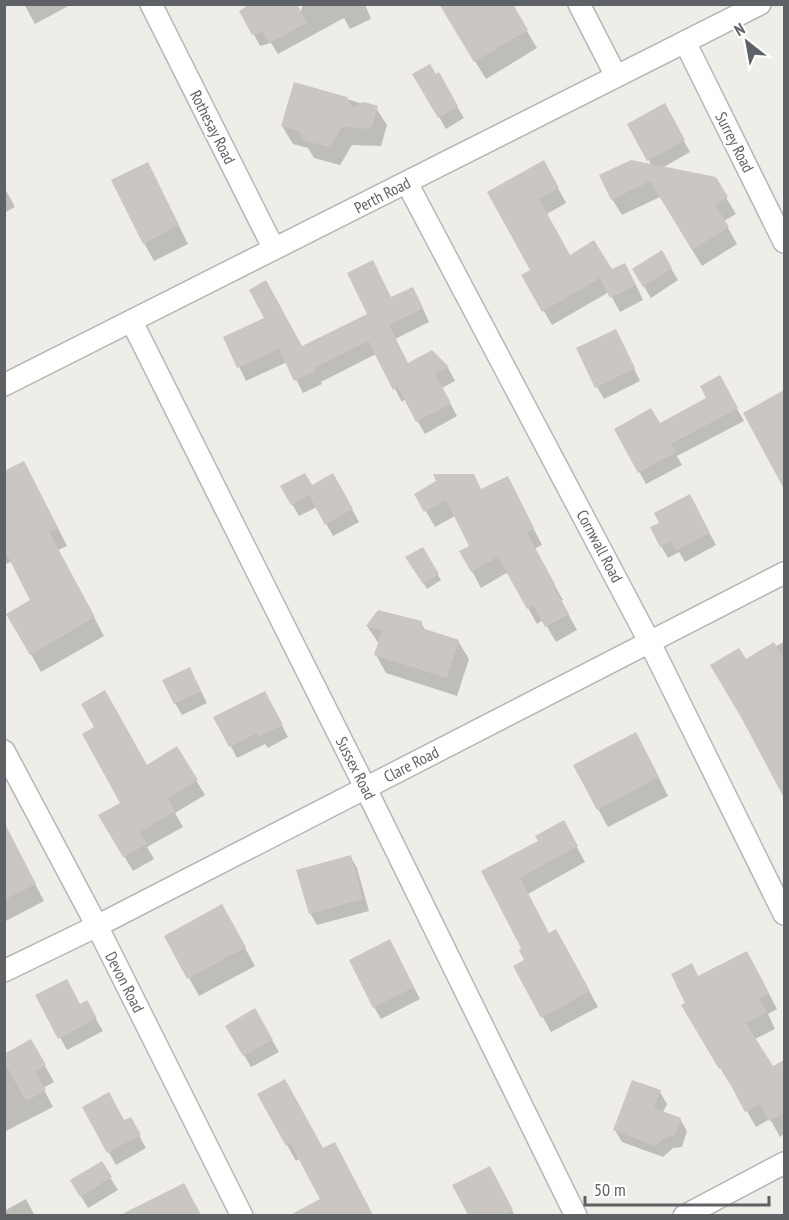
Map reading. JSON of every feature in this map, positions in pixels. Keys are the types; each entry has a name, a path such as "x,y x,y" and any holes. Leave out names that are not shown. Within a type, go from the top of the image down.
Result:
{"street":[{"name":"Rothesay Road","path":"151,4 274,249"},
{"path":"579,4 616,76"},
{"name":"Perth Road","path":"4,385 760,4"},
{"name":"Surrey Road","path":"685,42 784,242"},
{"name":"Cornwall Road","path":"407,183 649,641 784,914"},
{"name":"Sussex Road","path":"132,322 576,1215"},
{"name":"Clare Road","path":"4,971 97,926 784,573"},
{"name":"Devon Road","path":"4,751 97,926 242,1215"},
{"path":"684,1215 784,1163"}],"building":[{"path":"250,4 297,4 307,23 269,43 263,32 252,35 239,11"},
{"path":"439,4 513,4 528,30 474,62"},
{"path":"430,64 436,74 439,72 458,106 438,118 412,74"},
{"path":"294,82 347,97 353,108 364,102 378,106 371,129 342,127 330,147 302,140 300,131 281,126"},
{"path":"665,103 685,140 647,161 627,124"},
{"path":"544,160 559,188 539,199 570,255 594,240 612,269 625,263 636,285 610,298 600,278 542,312 521,275 530,270 487,192"},
{"path":"631,160 716,177 728,197 715,205 729,227 692,250 650,181 611,200 599,175"},
{"path":"148,162 179,225 143,244 111,180"},
{"path":"662,250 672,268 643,287 632,269"},
{"path":"373,260 391,297 413,287 423,308 389,325 408,363 432,350 449,367 435,374 451,403 416,422 397,386 393,390 368,341 314,368 316,371 294,381 279,349 237,368 223,337 264,318 249,290 266,280 302,346 367,314 347,273"},
{"path":"616,329 635,368 595,388 576,348"},
{"path":"720,375 738,408 671,444 676,452 638,473 614,429 651,408 660,423 706,398 700,386"},
{"path":"784,390 784,489 743,413"},
{"path":"24,461 58,528 49,532 95,617 30,655 6,614 30,600 4,549 4,471"},
{"path":"305,473 312,485 333,473 353,509 325,525 309,495 291,505 280,486"},
{"path":"433,474 474,474 481,489 508,476 534,528 527,533 569,614 545,627 533,605 527,609 498,557 471,572 459,551 469,546 446,500 424,512 414,494 436,481"},
{"path":"690,494 710,533 676,551 671,541 660,547 650,527 659,523 654,513"},
{"path":"423,547 439,574 423,584 405,557"},
{"path":"378,610 422,621 422,628 459,640 447,678 374,655 382,631 366,626"},
{"path":"774,642 784,660 784,798 710,665 739,648 746,659"},
{"path":"190,667 201,691 174,704 162,680"},
{"path":"105,690 147,765 177,746 198,780 168,798 175,811 140,832 147,844 123,857 98,815 120,803 82,734 94,727 81,704"},
{"path":"265,691 283,725 259,737 257,733 229,747 213,717"},
{"path":"636,732 659,777 597,810 573,765"},
{"path":"564,820 578,846 520,878 549,933 556,929 590,991 541,1018 513,966 524,960 519,950 521,948 481,871 538,841 535,836"},
{"path":"4,822 36,884 4,900"},
{"path":"351,855 363,899 309,914 296,870"},
{"path":"222,904 246,947 187,979 164,936"},
{"path":"390,939 414,987 373,1008 349,960"},
{"path":"747,951 769,993 759,998 767,1012 746,1023 773,1066 784,1060 784,1113 769,1121 760,1104 745,1112 721,1067 719,1069 681,1005 685,1003 671,974 692,963 698,976"},
{"path":"67,979 80,1004 87,1000 97,1018 58,1039 35,995"},
{"path":"255,1008 273,1040 243,1056 225,1026"},
{"path":"31,1039 46,1065 35,1072 46,1090 26,1101 4,1062 4,1054"},
{"path":"285,1079 323,1148 335,1142 373,1215 290,1215 320,1199 290,1143 286,1146 257,1094"},
{"path":"632,1080 661,1090 654,1108 681,1118 675,1135 666,1137 655,1146 613,1130"},
{"path":"109,1092 124,1120 131,1117 141,1135 107,1153 82,1107"},
{"path":"102,1161 112,1177 80,1197 70,1180"},
{"path":"490,1166 513,1210 503,1215 468,1215 452,1185"},
{"path":"184,1183 201,1215 120,1215"}]}
